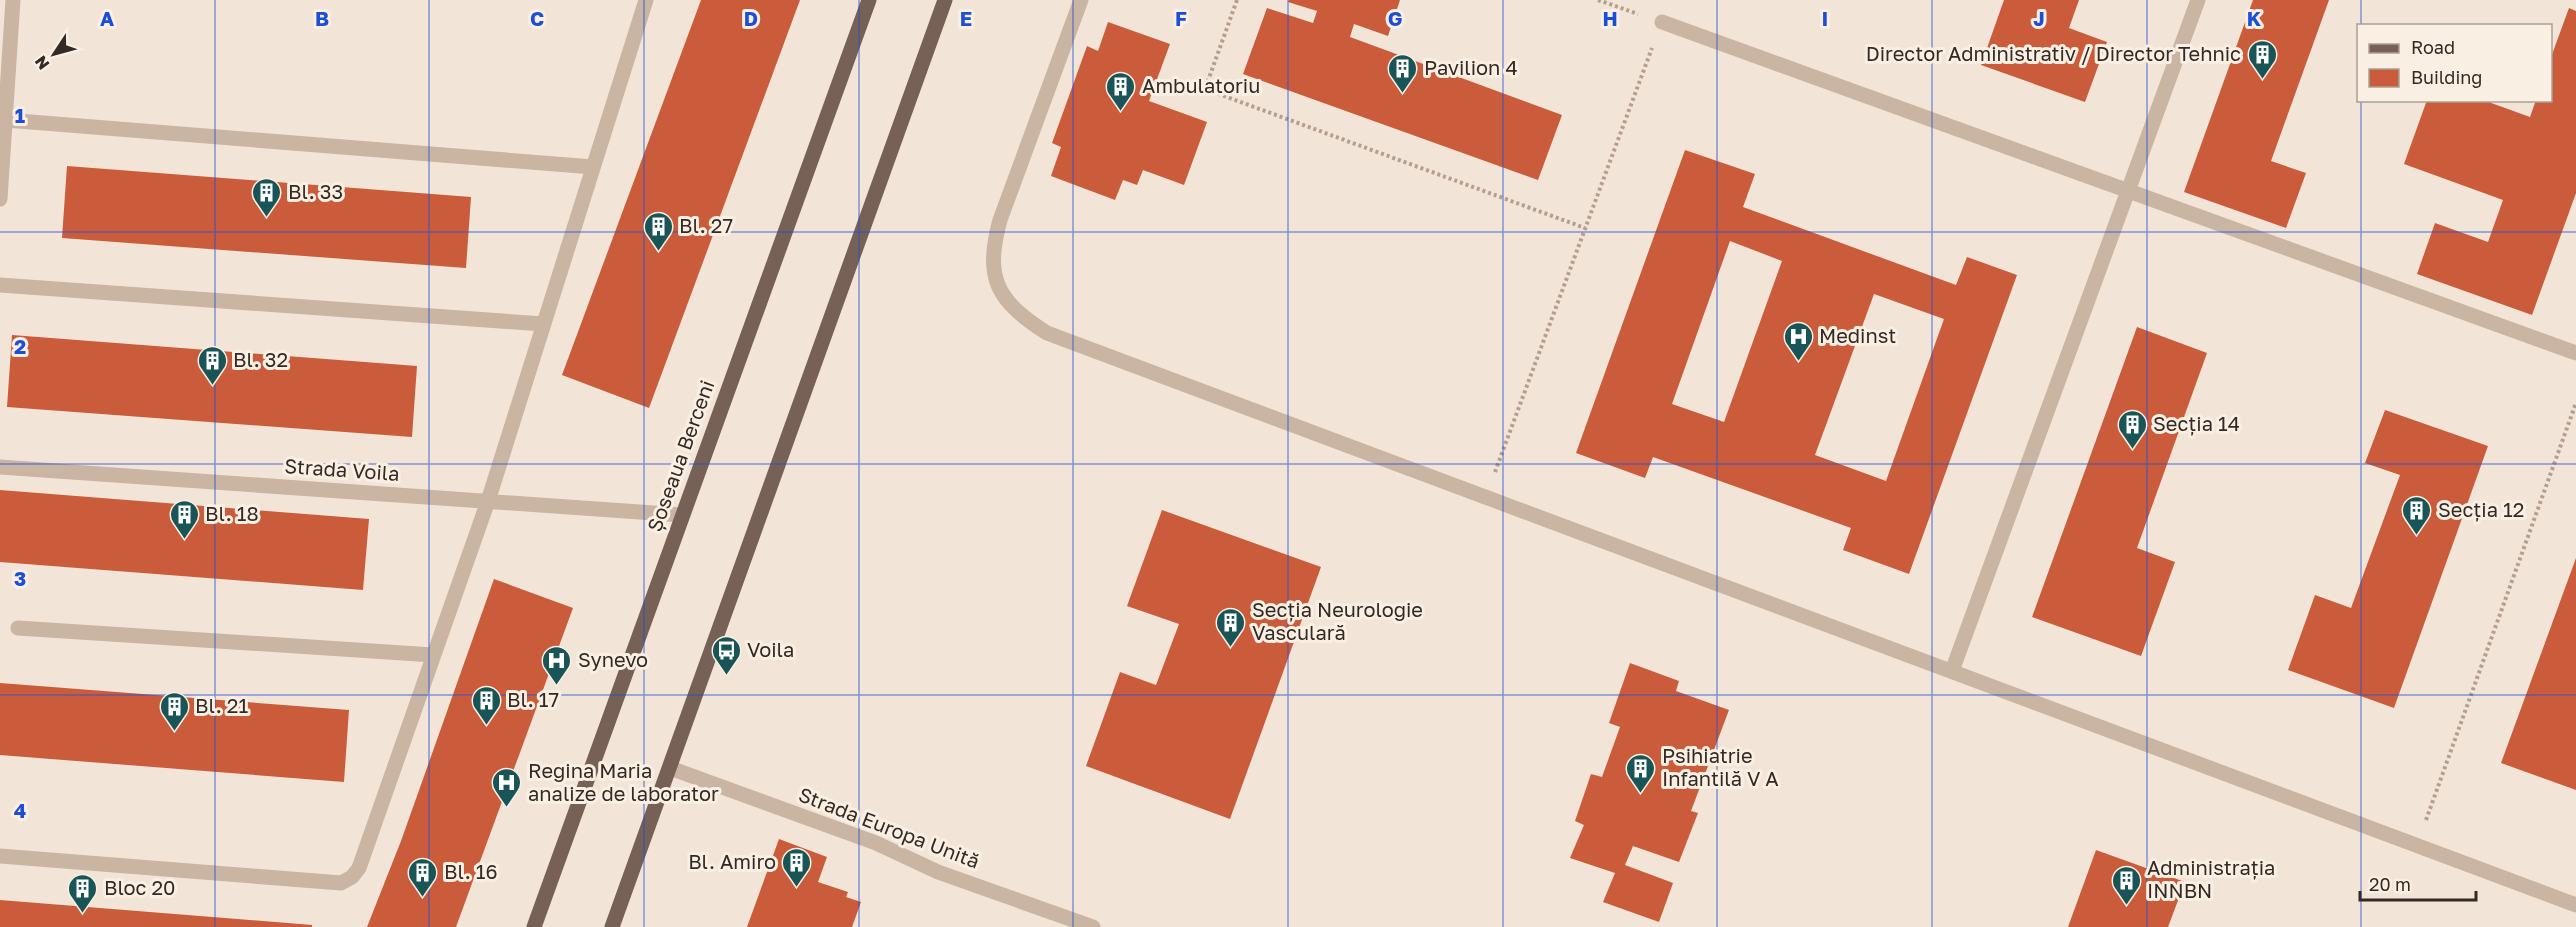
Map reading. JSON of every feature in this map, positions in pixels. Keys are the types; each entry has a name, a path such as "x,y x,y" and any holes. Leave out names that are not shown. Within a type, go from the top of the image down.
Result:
{"main road":[{"name":"Șoseaua Berceni","path":"534,927 869,0"},
{"path":"612,927 945,0"}],"street":[{"path":"0,199 13,0"},
{"path":"0,856 341,883 352,877 360,868 488,501 646,0"},
{"path":"1082,0 1000,220 993,246 992,264 1006,300 1024,318 1047,333 2576,905"},
{"path":"1952,671 2198,0"},
{"path":"1662,22 2576,352"},
{"path":"6,120 593,166"},
{"path":"0,285 543,324"},
{"name":"Strada Voila","path":"0,466 682,515"},
{"path":"18,628 433,655"},
{"name":"Strada Europa Unită","path":"670,768 876,843 938,872 1093,927"}],"path":[{"path":"1237,0 1205,89 1585,228"},
{"path":"1485,498 1662,22 1598,0"},
{"path":"2416,846 2576,403"}],"building":[{"name":"Bl. 27","path":"701,0 800,0 649,408 562,375"},
{"name":"Pavilion 4","path":"1289,0 1400,0 1388,36 1354,24 1350,37 1562,115 1538,180 1243,74 1267,8 1313,23 1317,11 1288,2"},
{"path":"2004,0 2079,0 2069,28 2107,42 2085,102 1981,65"},
{"name":"Director Administrativ / Director Tehnic","path":"2253,0 2329,0 2271,161 2306,173 2286,228 2184,192"},
{"path":"2569,8 2576,11 2576,193 2532,315 2417,274 2435,223 2488,242 2503,200 2404,164 2426,102 2489,102 2530,117 2535,102 2552,102 2552,55"},
{"name":"Ambulatoriu","path":"1108,22 1170,44 1149,101 1207,122 1184,185 1143,170 1137,185 1123,180 1115,200 1051,176 1061,147 1052,143 1087,46 1098,51"},
{"name":"Medinst","path":"1685,150 1755,174 1743,207 1956,285 1967,257 2017,275 1909,574 1843,550 1851,528 1653,457 1645,478 1576,453","holes":["1730,241 1782,261 1724,422 1672,404","1874,294 1944,319 1886,481 1815,455"]},
{"name":"Bl. 33","path":"67,166 471,197 466,268 62,238"},
{"name":"Secția 14","path":"2137,327 2207,353 2137,548 2175,562 2141,656 2032,617"},
{"name":"Bl. 32","path":"12,335 417,366 412,437 7,407"},
{"name":"Secția 12","path":"2385,410 2488,446 2394,708 2288,670 2315,595 2351,608 2400,475 2365,463"},
{"name":"Bl. 18","path":"0,490 369,519 363,590 0,562"},
{"name":"Secția Neurologie Vasculară","path":"1162,510 1321,567 1230,819 1086,766 1120,672 1156,685 1179,624 1127,606"},
{"path":"2576,558 2576,790 2501,763"},
{"name":"Bl. 17","path":"494,579 573,608 456,927 367,927 401,841"},
{"name":"Psihiatrie Infantilă V A","path":"1630,663 1679,681 1676,691 1729,710 1691,811 1698,813 1679,862 1633,846 1625,865 1673,883 1659,922 1603,902 1615,873 1570,858 1584,825 1575,821 1591,774 1602,777 1620,727 1609,723"},
{"name":"Bl. 21","path":"0,683 349,710 344,782 0,755"},
{"name":"Bl. Amiro","path":"779,839 827,857 818,882 848,892 846,897 861,902 852,927 747,927"},
{"name":"Administrația INNBN","path":"2096,850 2185,882 2168,927 2068,927"},
{"name":"Bloc 20","path":"0,900 312,925 312,927 0,927"}],"place":[{"name":"Director Administrativ / Director Tehnic","path":"2262,80"},
{"name":"Pavilion 4","path":"1403,94"},
{"name":"Ambulatoriu","path":"1121,112"},
{"name":"Bl. 33","path":"267,218"},
{"name":"Bl. 27","path":"658,252"},
{"name":"Medinst","path":"1798,362"},
{"name":"Bl. 32","path":"212,386"},
{"name":"Secția 14","path":"2132,450"},
{"name":"Secția 12","path":"2417,536"},
{"name":"Bl. 18","path":"184,540"},
{"name":"Secția Neurologie Vasculară","path":"1231,648"},
{"name":"Voila","path":"726,676"},
{"name":"Synevo","path":"557,686"},
{"name":"Bl. 17","path":"486,726"},
{"name":"Bl. 21","path":"174,732"},
{"name":"Psihiatrie Infantilă V A","path":"1641,794"},
{"name":"Regina Maria analize de laborator","path":"507,808"},
{"name":"Bl. Amiro","path":"797,888"},
{"name":"Bl. 16","path":"423,898"},
{"name":"Administrația INNBN","path":"2126,906"},
{"name":"Bloc 20","path":"83,914"}]}
